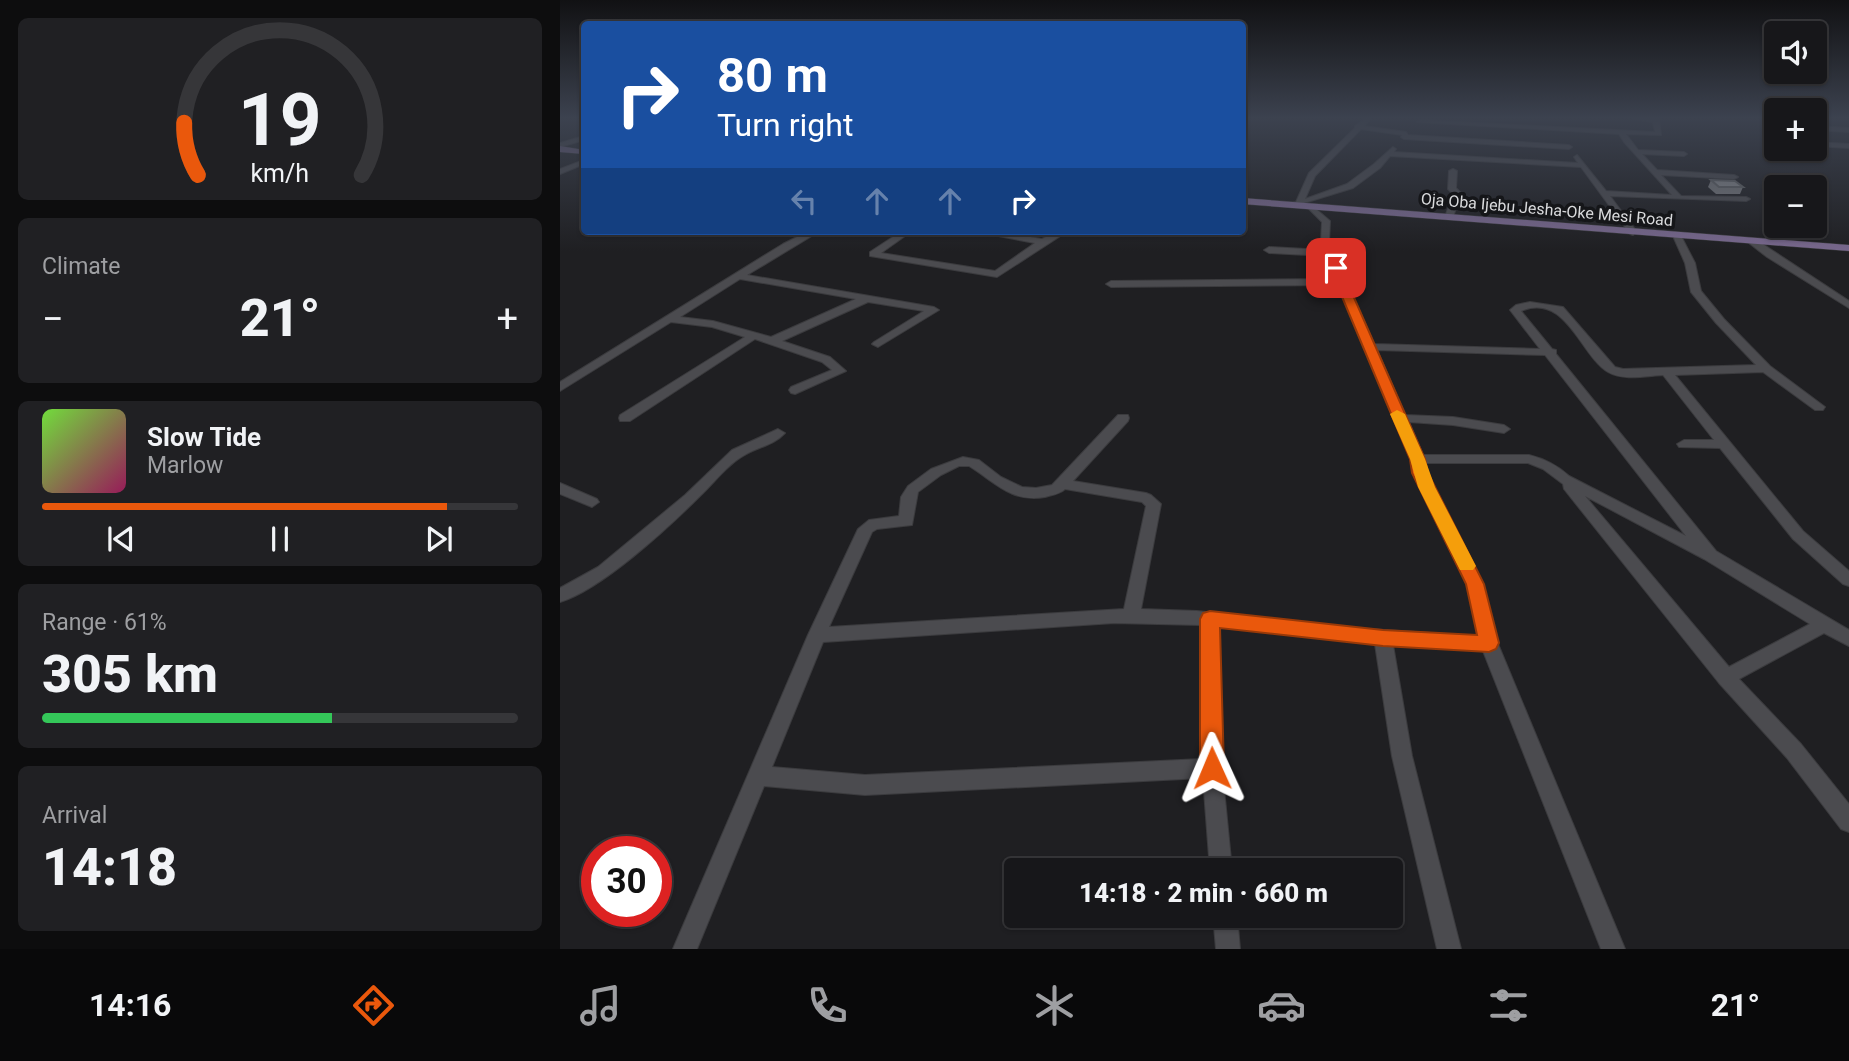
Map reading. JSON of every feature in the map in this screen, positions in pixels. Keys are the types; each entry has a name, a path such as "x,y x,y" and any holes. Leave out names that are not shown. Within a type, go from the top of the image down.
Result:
{"main road":[{"name":"Oja Oba Ijebu Jesha-Oke Mesi Road","path":"1246,201 1846,249"}],"street":[{"path":"560,172 581,163"},
{"path":"1301,204 1312,175 1322,163"},
{"path":"1301,204 1350,186 1377,163"},
{"path":"1552,163 1582,165 1633,232"},
{"path":"1647,163 1679,198"},
{"path":"1449,217 1457,193 1452,189 1453,172"},
{"path":"1656,172 1734,177"},
{"path":"1603,193 1746,199"},
{"path":"1301,204 1326,221 1325,238 1330,253 1418,459 1426,487 1475,584 1489,643 1613,949"},
{"path":"560,387 809,235"},
{"path":"902,235 873,254 997,274 1056,235"},
{"path":"1004,235 1042,242"},
{"path":"1677,236 1690,263 1696,292 1720,321 1766,368 1819,407"},
{"path":"1752,241 1849,304"},
{"path":"1269,250 1330,253"},
{"path":"738,276 934,310 878,344"},
{"path":"1111,284 1226,284 1273,280 1342,282"},
{"path":"774,340 867,298"},
{"path":"1710,555 1552,352 1515,310 1519,306 1550,306 1559,309 1611,369 1622,373 1766,368"},
{"path":"671,319 713,324 774,340 804,354 824,357 841,371 795,390"},
{"path":"625,418 749,340 751,335"},
{"path":"1515,353 1527,344 1541,341"},
{"path":"1369,347 1424,347 1471,353 1552,352"},
{"path":"1667,373 1798,534 1849,580"},
{"path":"685,949 817,635 866,529 874,524 907,522 907,502 919,481 951,465 968,460 1018,494 1047,492 1064,484 1123,418"},
{"path":"1399,418 1453,421 1504,429"},
{"path":"560,596 604,572 690,498 737,453 778,433"},
{"path":"1684,444 1726,443"},
{"path":"1418,459 1529,459 1552,467 1726,677 1794,751 1849,821"},
{"path":"1564,479 1710,555 1849,639"},
{"path":"1064,484 1146,498 1154,504 1131,615"},
{"path":"560,488 592,502"},
{"path":"817,635 1087,620 1131,615 1210,619 1383,638 1489,643"},
{"path":"1210,619 1212,768 1220,858"},
{"path":"1726,677 1823,625"},
{"path":"1383,638 1390,703 1411,803 1449,949"},
{"path":"757,776 864,785 1212,768"},
{"path":"1226,928 1228,949"}],"building":[{"path":"1711,180 1735,181 1743,187 1719,187"}],"slow traffic":[{"path":"1397,414 1418,459 1426,487 1467,566"}],"route":[{"path":"1212,768 1210,619 1383,638 1489,643 1475,584 1426,487 1418,459 1336,268"}]}
